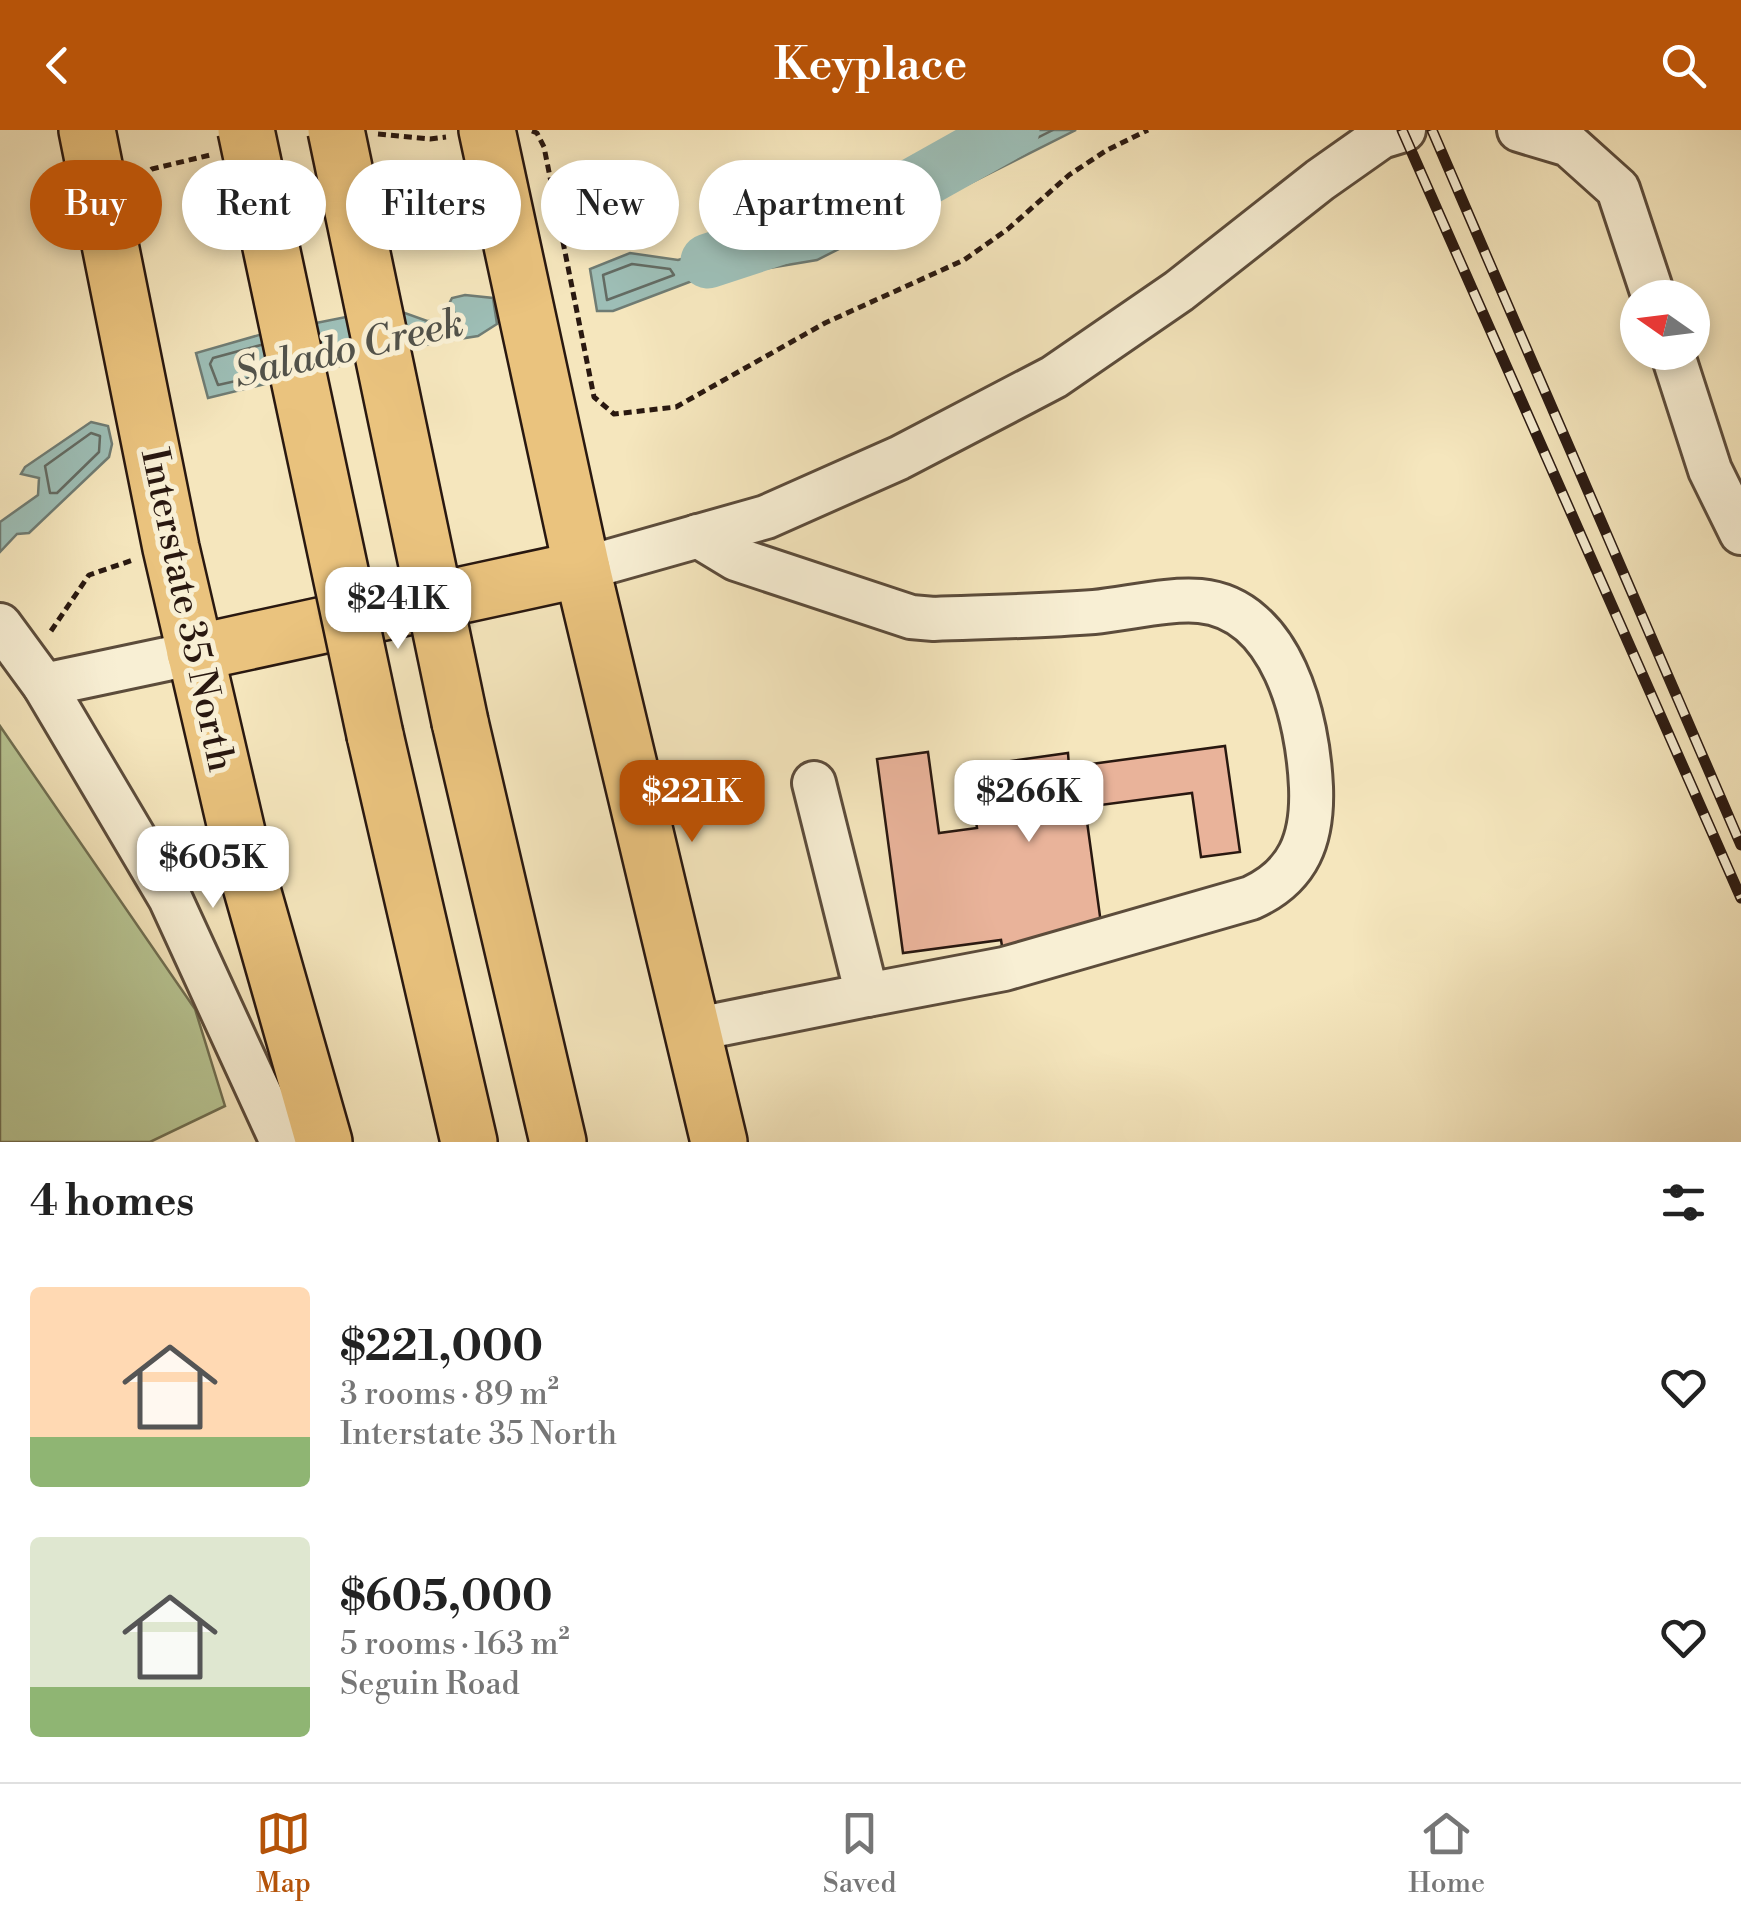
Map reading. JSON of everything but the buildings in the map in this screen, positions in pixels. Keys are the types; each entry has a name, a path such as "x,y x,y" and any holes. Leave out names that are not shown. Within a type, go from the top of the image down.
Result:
{"main road":[{"name":"Interstate 35 North","path":"86,130 195,653 243,858 324,1142"},
{"path":"349,131 460,722 558,1142"},
{"path":"468,133 582,568 718,1142"},
{"path":"235,141 469,1142"},
{"path":"195,653 582,568"}],"street":[{"path":"582,568 766,517 899,458 1054,378 1179,292 1320,180 1381,137 1404,130"},
{"path":"1518,130 1570,145 1618,190 1648,280"},
{"path":"1678,370 1710,470 1741,533"},
{"path":"692,1030 1004,970 1250,898 1276,887 1302,852 1311,804 1309,748 1294,691 1267,638 1236,610 1199,601 1092,612 923,618 736,559 698,536"},
{"path":"0,625 43,664 170,898 282,1142"},
{"path":"43,664 195,653"},
{"path":"814,782 868,995"}],"path":[{"path":"529,130 537,133 544,147 594,397 614,414 676,407 825,324 964,260 1069,176 1107,150 1148,130"},
{"path":"349,131 430,140 468,133"},
{"path":"162,167 235,141"},
{"path":"43,664 89,575 134,560"}],"green space":[{"path":"0,726 195,1009 225,1106 150,1142 0,1142"}],"water":[{"path":"978,130 1076,130 941,198 941,160 930,160"},
{"path":"712,250 837,250 817,260 692,281 613,311 597,311 590,269 630,253 678,260"},
{"path":"452,298 493,298 497,324 478,336 434,343 208,398 196,353 266,333 391,308 427,321 452,320 456,315 449,304"},
{"path":"91,422 108,426 112,444 109,457 29,533 17,534 0,552 0,522 38,495 39,478 21,474 25,467"}],"waterway":[{"name":"Salado Creek","path":"708,261 880,204 1012,130"}],"railway":[{"path":"1402,130 1741,898"},
{"path":"1432,130 1741,845"}]}
